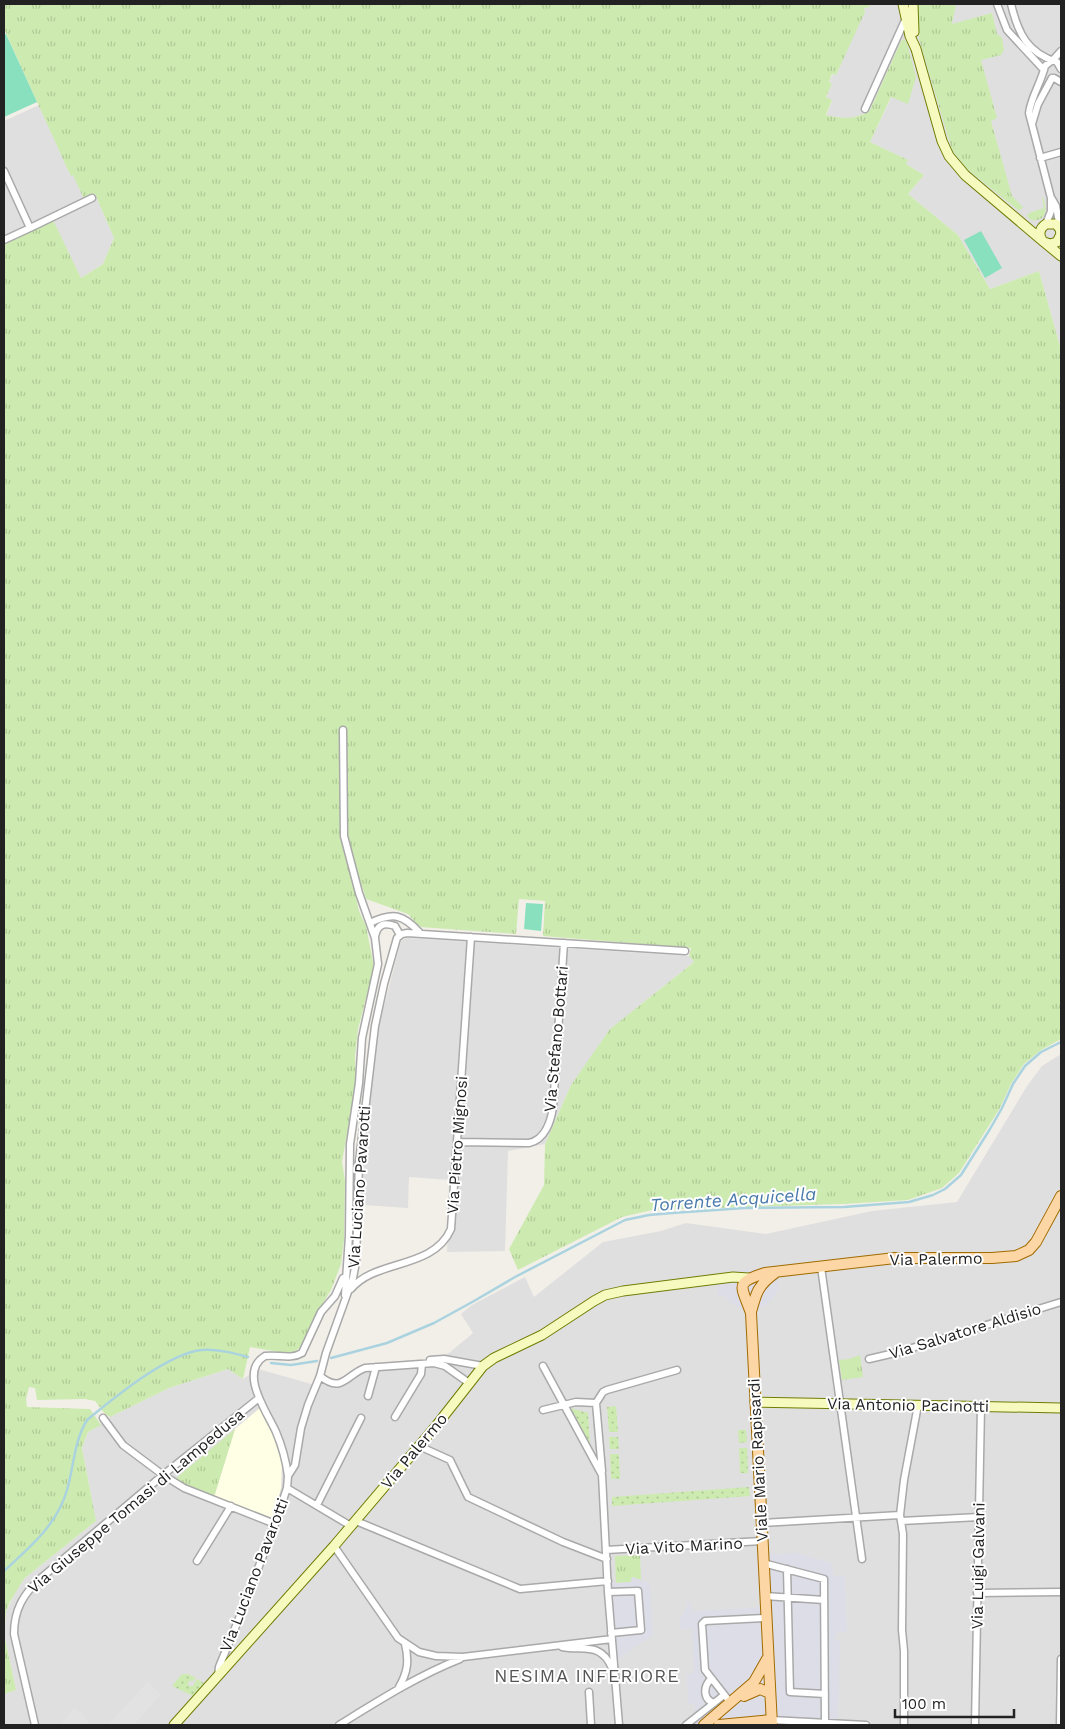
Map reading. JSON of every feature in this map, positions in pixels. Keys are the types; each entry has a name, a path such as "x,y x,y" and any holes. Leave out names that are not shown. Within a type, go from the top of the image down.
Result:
{"main road":[{"path":"905,4 942,141 949,156 964,175 1061,256"},
{"path":"910,26 913,4"},
{"path":"1012,214 1031,225 1045,224 1056,224 1061,232 1057,242 1050,244 1043,241 1040,232 1045,224"},
{"name":"Via Palermo","path":"174,1725 353,1524 420,1446 483,1366 494,1358 542,1335 605,1295 623,1290 733,1277 751,1278 778,1271 895,1258 992,1258 1023,1254 1036,1242 1061,1196"},
{"path":"750,1313 761,1284 778,1271"},
{"path":"750,1313 743,1291 743,1282 751,1278 757,1282 758,1290"},
{"path":"717,1279 730,1283 751,1295 758,1290"},
{"name":"Viale Mario Rapisardi","path":"750,1313 772,1722"},
{"name":"Via Antonio Pacinotti","path":"755,1402 1061,1408"},
{"path":"704,1725 730,1698 758,1676 768,1656"},
{"path":"730,1698 748,1695 760,1689 770,1693"},
{"path":"719,1725 772,1722"}],"street":[{"path":"997,4 1007,30 1044,70 1046,76 1061,82"},
{"path":"1011,4 1022,36 1037,52 1058,64 1061,70 1059,75 1053,78 1038,104 1032,128"},
{"path":"894,45 910,26"},
{"path":"865,109 894,45 910,26"},
{"path":"1045,224 1052,211 1051,198 1029,119 1030,108 1045,65 1052,61 1061,51"},
{"path":"1040,158 1061,152"},
{"path":"4,170 30,228"},
{"path":"4,240 92,198"},
{"path":"1051,198 1056,206 1061,232"},
{"path":"330,1303 344,1304 349,1236 350,1144 359,1082 362,1038 377,972 378,957 344,836 343,730"},
{"path":"370,923 381,918 395,916 409,922 420,933"},
{"path":"374,938 381,924 386,924 395,926 400,935 420,933 685,951"},
{"name":"Via Luciano Pavarotti","path":"218,1676 219,1667 275,1524 287,1488 288,1476 295,1465 301,1428 308,1405 320,1376 326,1353 344,1304 355,1280 360,1142 375,1026 384,984 400,935"},
{"name":"Via Pietro Mignosi","path":"355,1280 426,1254 445,1240 451,1229 471,937"},
{"name":"Via Stefano Bottari","path":"457,1142 529,1144 537,1140 545,1130 553,1107 564,943"},
{"path":"288,1476 280,1442 259,1398 254,1371 258,1361 265,1356 286,1357 302,1352 321,1312 330,1303 339,1289 346,1267"},
{"path":"821,1267 862,1559"},
{"name":"Via Salvatore Aldisio","path":"869,1359 899,1352 1061,1302"},
{"path":"422,1364 434,1359 444,1359 483,1366"},
{"path":"395,1417 421,1374 422,1364"},
{"path":"320,1376 326,1381 338,1384 347,1380 361,1369 438,1364 469,1383"},
{"path":"543,1366 602,1475"},
{"path":"368,1396 376,1367"},
{"path":"619,1725 596,1403 603,1392 607,1390 678,1370"},
{"name":"Via Giuseppe Tomasi di Lampedusa","path":"35,1725 14,1634 14,1623 21,1601 29,1589 259,1398"},
{"path":"543,1410 576,1402 596,1403"},
{"path":"904,1725 904,1651 902,1630 903,1534 901,1518 904,1480 918,1405"},
{"name":"Via Luigi Galvani","path":"974,1725 981,1406"},
{"path":"103,1418 123,1445 184,1488 275,1524"},
{"path":"317,1505 361,1418"},
{"path":"420,1446 450,1460 468,1497 563,1542 607,1560"},
{"path":"287,1488 353,1524 520,1589 608,1581"},
{"path":"198,1561 231,1506"},
{"path":"761,1523 856,1517 979,1517"},
{"name":"Via Vito Marino","path":"606,1550 762,1541"},
{"path":"334,1546 398,1638 404,1644 428,1655 463,1657 556,1646 641,1630 638,1591 608,1592"},
{"path":"763,1563 824,1579 824,1722"},
{"path":"787,1569 790,1692 825,1694"},
{"path":"977,1593 1061,1592"},
{"path":"765,1596 824,1600"},
{"path":"686,1725 714,1703 730,1698 705,1670 702,1624 705,1621 766,1618"},
{"path":"399,1688 407,1671 408,1658 404,1644"},
{"path":"556,1646 576,1650 594,1649 605,1656 614,1674"},
{"path":"339,1725 399,1688 440,1666 463,1657"},
{"path":"1060,1725 1061,1659"},
{"path":"713,1680 709,1681 706,1685 706,1696 708,1700 714,1703"},
{"path":"589,1692 591,1725"},
{"path":"772,1722 832,1722 866,1725"}],"shaded area":[{"path":"869,4 1061,4 1061,350 1039,271 990,289 958,235 908,194 924,175 906,164 907,160 870,142 892,96 901,41 870,110 852,118 826,116 832,101 826,98 832,84 829,82 833,74 836,75 864,8 870,7"},
{"path":"39,105 70,174 95,194 114,238 103,264 81,278 53,221 4,244 4,121"},
{"path":"407,938 689,956 694,962 636,1008 571,1085 545,1144 508,1151 505,1251 447,1252 450,1180 409,1177 408,1208 363,1205 363,1173 379,1025 400,945 402,940"},
{"path":"1061,1054 1061,1725 4,1725 4,1694 16,1690 4,1634 6,1612 16,1591 25,1578 96,1521 82,1448 88,1432 110,1417 169,1388 228,1369 243,1379 258,1369 315,1385 320,1376 333,1383 356,1372 405,1366 434,1359 449,1353 473,1333 461,1314 472,1305 525,1277 534,1297 603,1242 661,1231 686,1223 766,1234 872,1211 957,1202 1027,1086 1042,1066"},
{"path":"778,1266 778,1288 774,1297 766,1305 740,1309 722,1295 718,1295 716,1274"},
{"path":"260,1408 272,1432 282,1463 281,1488 273,1518 214,1497 235,1429"},
{"path":"796,1553 832,1563 833,1576 845,1576 847,1632 836,1633 836,1640 840,1641 838,1723 832,1725 693,1725 695,1704 688,1704 687,1674 694,1673 692,1628 680,1630 680,1619 687,1606 686,1602 691,1602 692,1611 765,1607 763,1555"},
{"path":"632,1577 650,1583 653,1635 613,1662 608,1581 617,1583 631,1582"},
{"path":"148,1681 161,1695 134,1725 108,1725"},
{"path":"74,1707 86,1717 85,1719 92,1725 60,1725"}],"green space":[{"path":"4,4 869,4 870,7 864,8 865,12 836,75 832,74 829,82 832,84 826,97 832,100 826,115 849,118 859,116 870,110 901,41 904,39 907,43 916,77 908,104 891,97 870,142 908,160 906,164 924,175 908,194 958,235 990,289 1039,271 1061,350 1061,1039 1041,1050 1024,1064 1011,1084 1000,1108 959,1173 942,1188 908,1200 652,1210 622,1217 518,1270 509,1249 544,1185 545,1144 571,1085 610,1029 694,962 689,956 691,948 543,936 545,901 519,899 516,934 420,927 408,914 366,899 362,886 354,888 359,911 366,926 374,967 358,1029 355,1056 356,1082 342,1162 345,1181 344,1240 341,1264 331,1290 312,1321 301,1347 294,1352 285,1353 250,1347 243,1379 228,1369 169,1388 110,1417 105,1414 95,1401 85,1399 37,1400 35,1388 29,1387 26,1399 27,1407 90,1409 101,1425 88,1432 82,1448 96,1521 25,1578 6,1612 4,1634 4,244 53,220 81,278 103,264 114,238 95,194 84,199 73,175 71,176 67,168 4,29"},
{"path":"917,4 956,4 952,24 992,13 997,34 1002,38 1004,50 1001,55 981,60 997,118 991,121 1012,196 1023,207 1020,210 967,169 952,150 919,39"},
{"path":"6,34 37,102 4,117 4,35"},
{"path":"1042,197 1045,203 1045,214 1040,219 1031,220 1027,216 1029,213 1044,208"},
{"path":"981,231 1002,268 985,278 964,240"},
{"path":"526,903 543,904 541,931 524,929"},
{"path":"860,1355 863,1377 842,1380 839,1360"},
{"path":"616,1406 618,1432 609,1432 607,1407"},
{"path":"570,1408 588,1413 590,1444"},
{"path":"235,1429 214,1497 188,1487 175,1479"},
{"path":"738,1430 746,1430 747,1442 739,1443"},
{"path":"609,1437 618,1437 619,1449 610,1449"},
{"path":"739,1448 747,1448 748,1473 740,1473"},
{"path":"610,1454 619,1454 620,1479 611,1479"},
{"path":"749,1487 750,1496 612,1506 612,1497"},
{"path":"640,1555 641,1580 632,1577 631,1582 616,1583 615,1556"},
{"path":"4,1634 16,1690 4,1694"},
{"path":"182,1674 188,1674 196,1678 193,1681 189,1681 189,1686 193,1686 197,1679 204,1683 193,1696 172,1686"}],"waterway":[{"name":"Torrente Acquicella","path":"331,1358 387,1343 434,1323 515,1277 625,1220 649,1215 745,1208 844,1207 909,1202 933,1195 945,1189 961,1175 990,1129 1013,1084 1025,1066 1041,1052 1061,1042"},
{"name":"Torrente Acquicella","path":"4,1571 42,1535 57,1514 67,1490 79,1436 87,1420 142,1378 173,1359 188,1353 214,1350 248,1357"},
{"name":"Torrente Acquicella","path":"271,1363 291,1365 317,1361"}],"district":[{"name":"NESIMA INFERIORE","path":"587,1675"}]}
